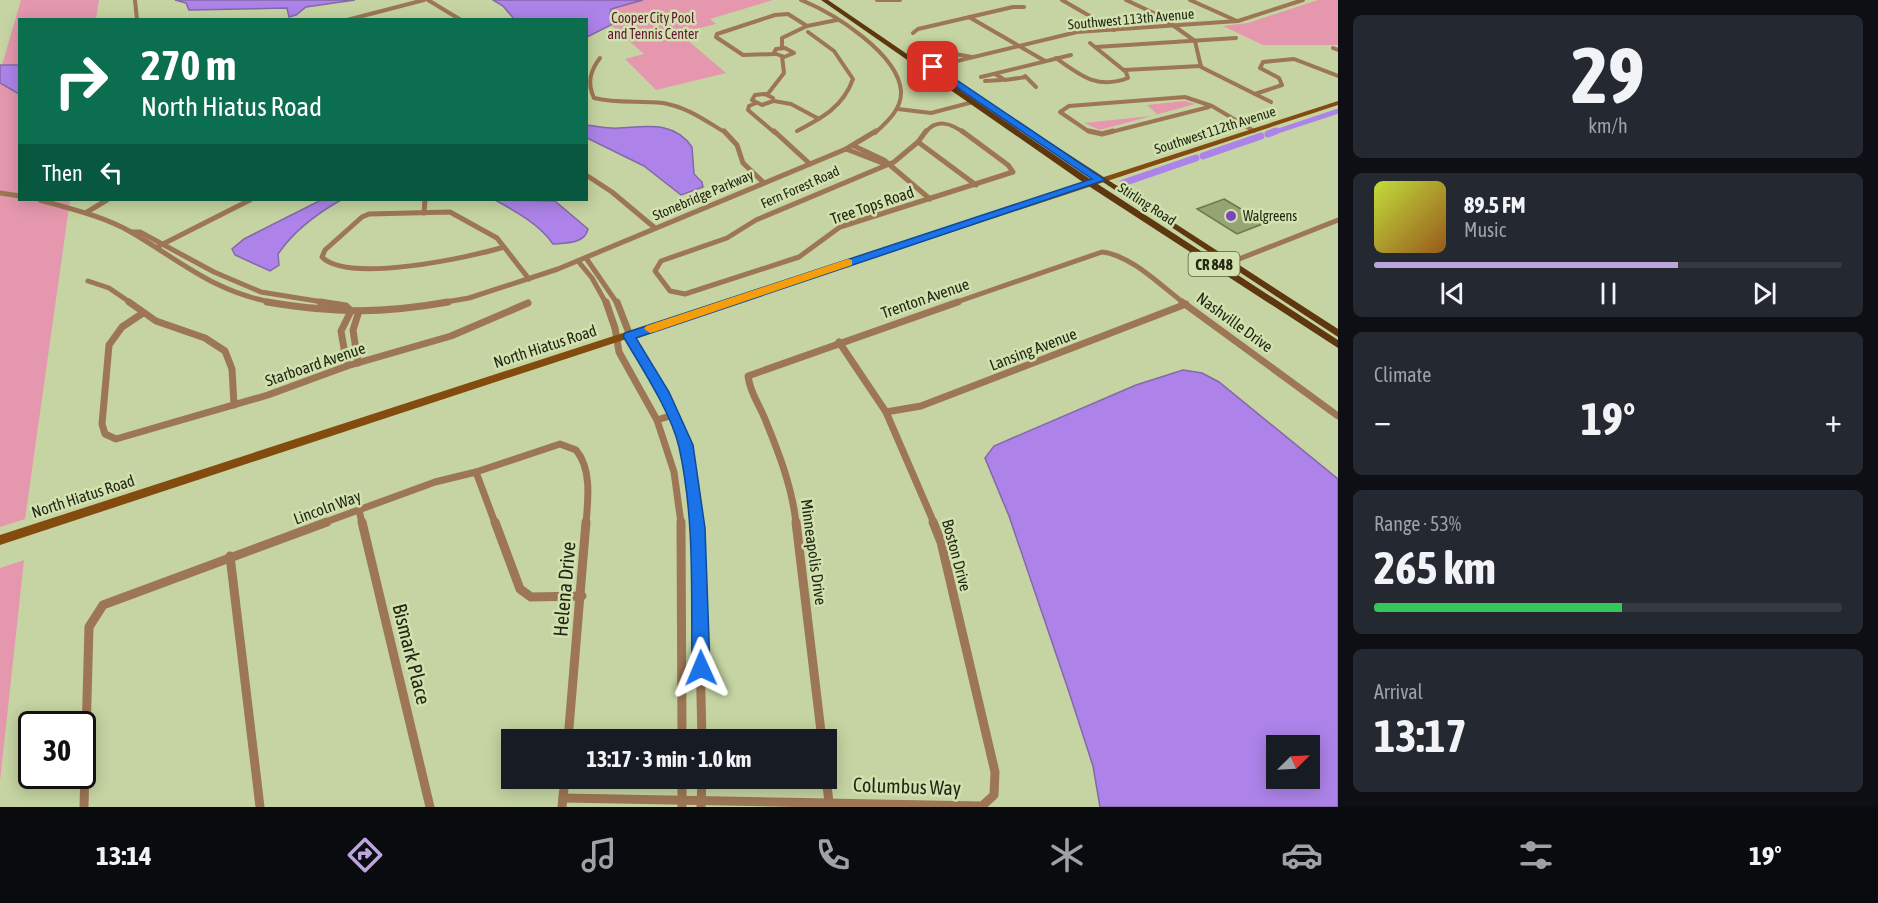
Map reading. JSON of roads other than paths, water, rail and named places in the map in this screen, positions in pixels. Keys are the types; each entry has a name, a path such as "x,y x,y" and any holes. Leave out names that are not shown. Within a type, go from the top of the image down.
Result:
{"main road":[{"name":"Stirling Road","path":"824,0 1090,183 1338,345"},
{"name":"Stirling Road","path":"834,0 1100,180 1338,334"}],"street":[{"path":"135,0 136,18"},
{"path":"355,18 426,0 458,18"},
{"path":"801,0 837,20 885,55 900,80 902,94 898,109 931,113 973,102"},
{"path":"878,0 900,0"},
{"path":"1062,0 1114,30"},
{"path":"1126,0 1174,26 1195,41 1201,67"},
{"path":"1190,0 1238,21"},
{"name":"Southwest 113th Avenue","path":"924,69 1077,32 1238,21 1303,0"},
{"path":"913,33 918,29 969,17 1024,7"},
{"path":"775,54 775,50 782,48 790,49 794,53 746,58 716,37 717,34 783,14 807,26"},
{"path":"969,17 1045,61"},
{"path":"782,48 782,38 807,26 837,20"},
{"path":"797,131 819,119 848,96 853,79 834,51 808,32"},
{"path":"1096,47 1236,38"},
{"path":"1056,58 1079,77 1091,82 1128,78 1124,70 1090,43"},
{"path":"955,62 955,54 974,57"},
{"path":"1026,77 1005,80 983,79 994,74 1071,54"},
{"path":"756,103 753,97 766,95 784,73 782,56"},
{"path":"600,58 593,67 589,87 594,98 613,103 663,103 689,110 730,135 737,145 742,163 763,182"},
{"path":"1255,94 1278,87 1282,81 1260,68 1260,64 1286,58 1303,61 1338,76"},
{"path":"1124,70 1201,67 1271,102"},
{"path":"1018,68 1036,87"},
{"path":"1328,71 1338,68"},
{"path":"994,74 1005,80"},
{"path":"766,95 774,101 797,107 819,119"},
{"path":"1209,107 1106,134 1097,134 1064,116 1061,109 1069,106 1190,98 1209,107 1254,130"},
{"path":"774,101 766,105 756,103 747,108 768,123 792,151 810,164"},
{"name":"Southwest 112th Avenue","path":"1100,180 1338,103"},
{"name":"Stonebridge Parkway","path":"44,201 87,212 131,232 201,278 257,300 297,309 359,311 426,307 469,298 586,258 763,182 854,146 884,126 898,109"},
{"name":"Fern Forest Road","path":"677,294 668,289 655,267 662,261 727,238 756,220 887,164 918,142 932,125 949,123 1013,171"},
{"path":"918,142 976,185"},
{"path":"854,146 884,160 930,199"},
{"path":"846,149 876,163 887,164"},
{"name":"Tree Tops Road","path":"677,294 691,292 795,259 815,249 827,235 840,227 976,185 1013,171"},
{"path":"588,177 612,192 655,228"},
{"name":"North Hiatus Road","path":"0,540 1100,180"},
{"path":"0,194 18,196"},
{"path":"87,212 105,201"},
{"path":"153,248 248,201"},
{"path":"424,213 425,201"},
{"path":"504,247 458,261 417,266 375,267 334,264 324,261 325,250 362,217 369,214 450,212 497,238 529,279"},
{"path":"1229,263 1338,220"},
{"name":"Stonebridge Parkway","path":"131,232 140,232 230,279 261,292 307,302 346,306 351,311"},
{"name":"Trenton Avenue","path":"748,376 763,367 1102,252 1113,253"},
{"name":"Nashville Drive","path":"1113,253 1338,416"},
{"path":"586,258 610,290 629,336 673,415 686,445 698,528 702,729"},
{"path":"578,261 602,293 615,328 619,352 657,420 674,472 681,513 682,729"},
{"path":"88,281 104,283 143,313 166,326 215,342 227,353 234,405"},
{"name":"Starboard Avenue","path":"143,313 122,327 109,345 102,424 108,436 116,439 234,405 323,377 347,366 451,336 528,303"},
{"name":"Lansing Avenue","path":"886,412 921,406 1186,304"},
{"path":"347,366 339,338 340,329 351,311"},
{"path":"358,363 353,330 359,311"},
{"name":"Boston Drive","path":"838,342 886,412 918,481 941,542 995,772 994,795"},
{"name":"Minneapolis Drive","path":"748,376 748,385 764,416 783,464 795,512 821,729"},
{"path":"657,420 673,415"},
{"name":"Lincoln Way","path":"84,807 90,627 96,613 113,599 435,482 476,472 560,444 574,446"},
{"name":"Helena Drive","path":"569,729 582,596 588,497 583,458 574,446"},
{"path":"476,472 520,589 531,597 582,596"},
{"name":"Bismark Place","path":"359,510 430,807"},
{"path":"230,556 260,807"},
{"path":"827,789 829,802"},
{"name":"Columbus Way","path":"563,802 829,802 981,806 994,795"}],"waterway":[{"path":"1272,133 1338,111"},
{"path":"1268,134 1276,131"},
{"path":"1203,156 1261,136"},
{"path":"1123,183 1196,158"}],"place":[{"name":"Walgreens","path":"1231,216"}],"park label":[{"name":"Cooper City Pool and Tennis Center","path":"653,26"}]}
